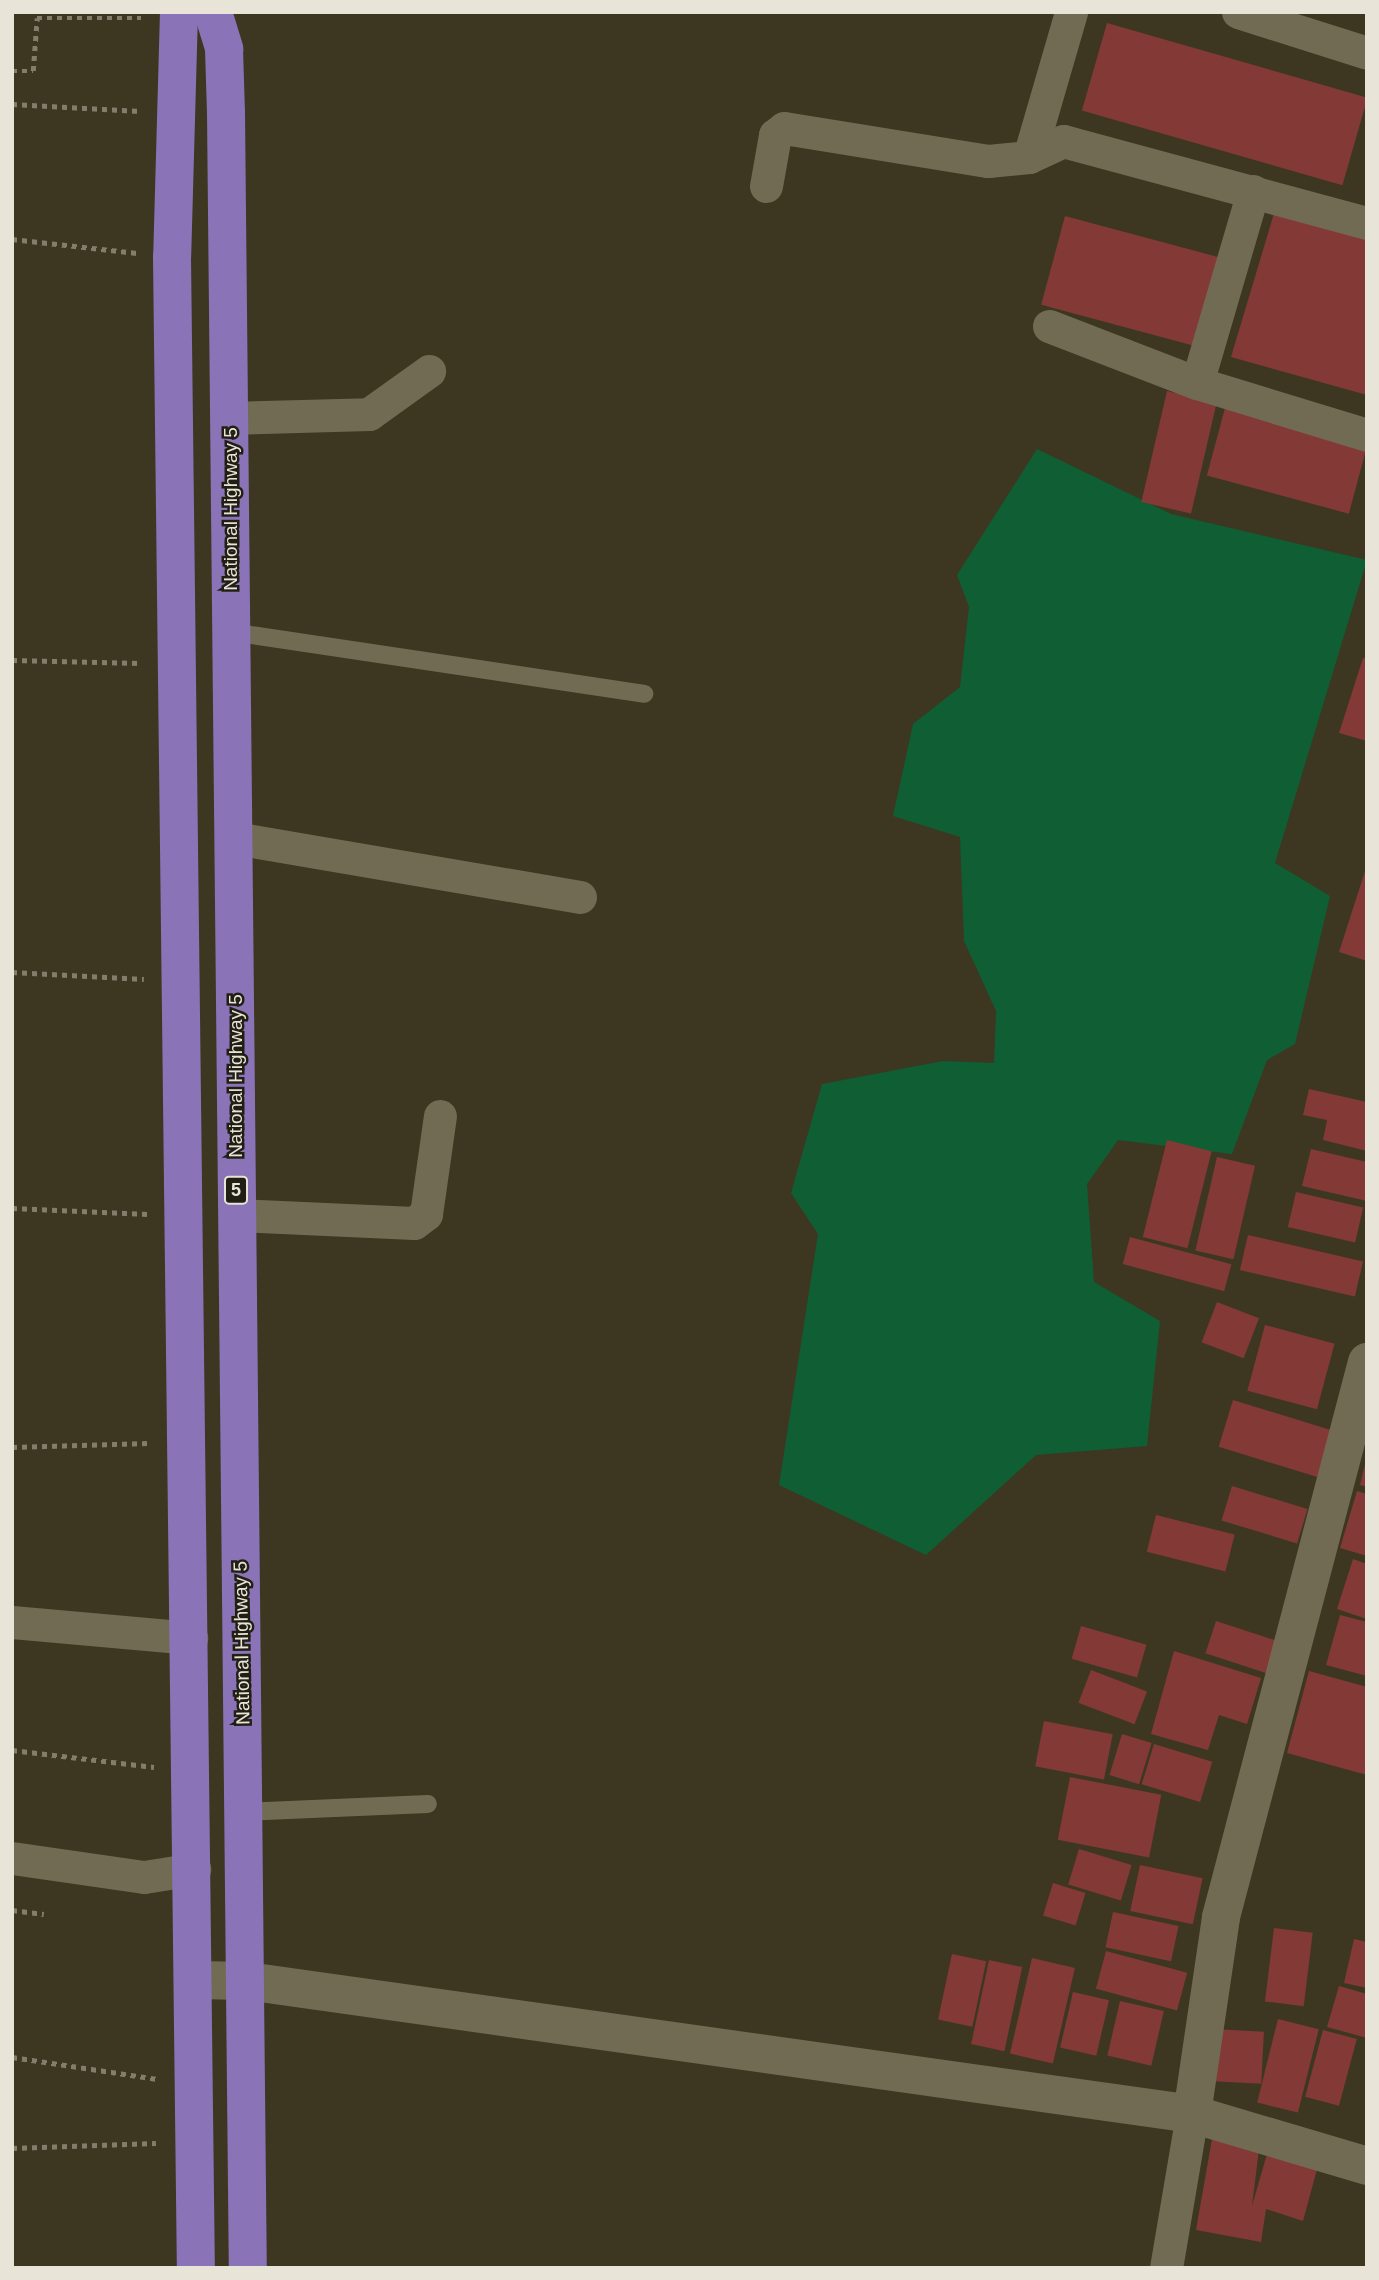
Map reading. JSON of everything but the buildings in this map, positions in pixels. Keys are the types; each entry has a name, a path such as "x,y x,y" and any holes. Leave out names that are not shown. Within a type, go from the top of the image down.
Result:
{"highway":[{"name":"National Highway 5","path":"213,12 225,49 226,113 248,2268"},
{"path":"178,18 173,114 172,257 193,1771 197,2268"},
{"path":"173,114 226,113"}],"street":[{"path":"1029,157 1071,12"},
{"path":"1238,12 1367,53"},
{"path":"766,186 775,135 784,128 988,161 1029,157 1063,141 1367,223"},
{"path":"1197,383 1253,191"},
{"path":"1049,326 1197,383 1367,435"},
{"path":"230,418 369,414 429,372"},
{"path":"235,838 580,897"},
{"path":"236,1215 414,1223 426,1214 440,1116"},
{"path":"1166,2268 1222,1917 1367,1362"},
{"path":"12,1622 191,1638"},
{"path":"12,1858 144,1877 194,1869"},
{"path":"195,1980 247,1981 1192,2114 1367,2166"}],"lane":[{"path":"231,632 644,694"},
{"path":"244,1812 428,1804"}],"path":[{"path":"12,71 33,71 37,18 178,18"},
{"path":"12,104 173,114"},
{"path":"12,239 172,257"},
{"path":"12,660 177,663"},
{"path":"12,972 182,983"},
{"path":"12,1208 185,1216"},
{"path":"12,1447 188,1443"},
{"path":"12,1750 193,1771"},
{"path":"12,1910 44,1914"},
{"path":"12,2057 195,2085"},
{"path":"12,2148 196,2142"}],"green space":[{"path":"1037,449 1171,514 1367,560 1275,863 1330,896 1295,1044 1267,1060 1232,1154 1118,1140 1087,1184 1094,1282 1160,1321 1147,1446 1036,1455 926,1555 779,1485 818,1234 791,1193 822,1084 943,1061 994,1063 996,1011 964,941 960,837 893,816 913,724 960,687 969,607 957,575"}]}
